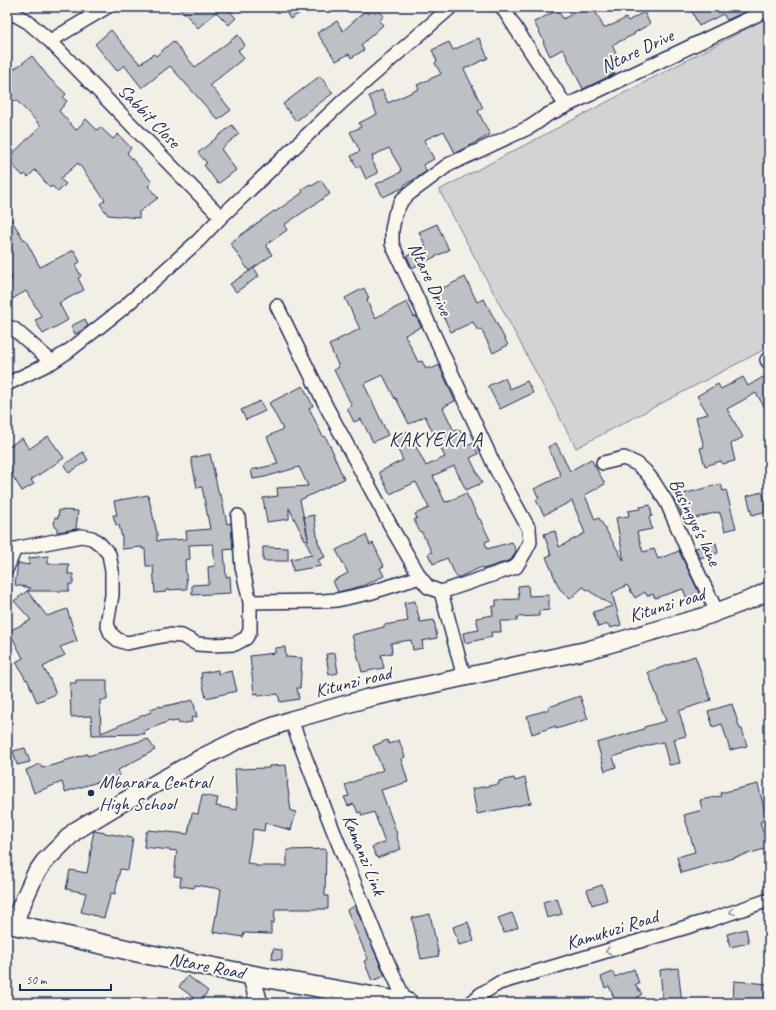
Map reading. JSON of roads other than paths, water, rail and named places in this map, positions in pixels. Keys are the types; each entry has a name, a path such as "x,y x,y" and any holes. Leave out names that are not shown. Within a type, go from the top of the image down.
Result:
{"main road":[{"name":"Ntare Road","path":"10,923 151,955 251,975 407,1003"}],"street":[{"path":"50,41 108,7"},
{"path":"7,384 52,362 70,350 122,309 198,241 220,217 342,101 451,7"},
{"path":"502,7 566,106"},
{"name":"Ntare Drive","path":"441,592 516,567 530,542 529,529 496,469 392,244 392,230 395,214 402,200 448,165 530,127 547,115 769,9"},
{"name":"Sabbit Close","path":"10,12 28,22 50,41 220,217"},
{"path":"277,306 326,406 420,577 428,587 441,592 464,677"},
{"path":"7,326 14,329 52,362"},
{"name":"Busingye's lane","path":"603,463 624,458 637,464 653,480 667,503 717,612"},
{"path":"7,568 14,551 19,548 81,536 92,538 100,544 108,554 112,571 112,595 107,624 111,634 118,640 127,643 167,635 182,636 197,644 235,644 246,638 250,631 250,602 242,567 238,516"},
{"path":"250,602 323,602 337,600 369,593 420,577"},
{"name":"Kitunzi road","path":"10,923 35,875 44,862 54,850 75,831 202,757 242,738 291,720 368,698 588,650 709,615 754,598 769,590"},
{"name":"Kamanzi Link","path":"291,720 332,830 376,936 407,1003"},
{"name":"Kamukuzi Road","path":"471,1003 481,994 499,983 710,920 769,900"},
{"path":"251,975 259,1003"}],"place":[{"name":"Mbarara Central High School","path":"91,793"}],"district":[{"name":"KAKYEKA A","path":"436,439"}]}
